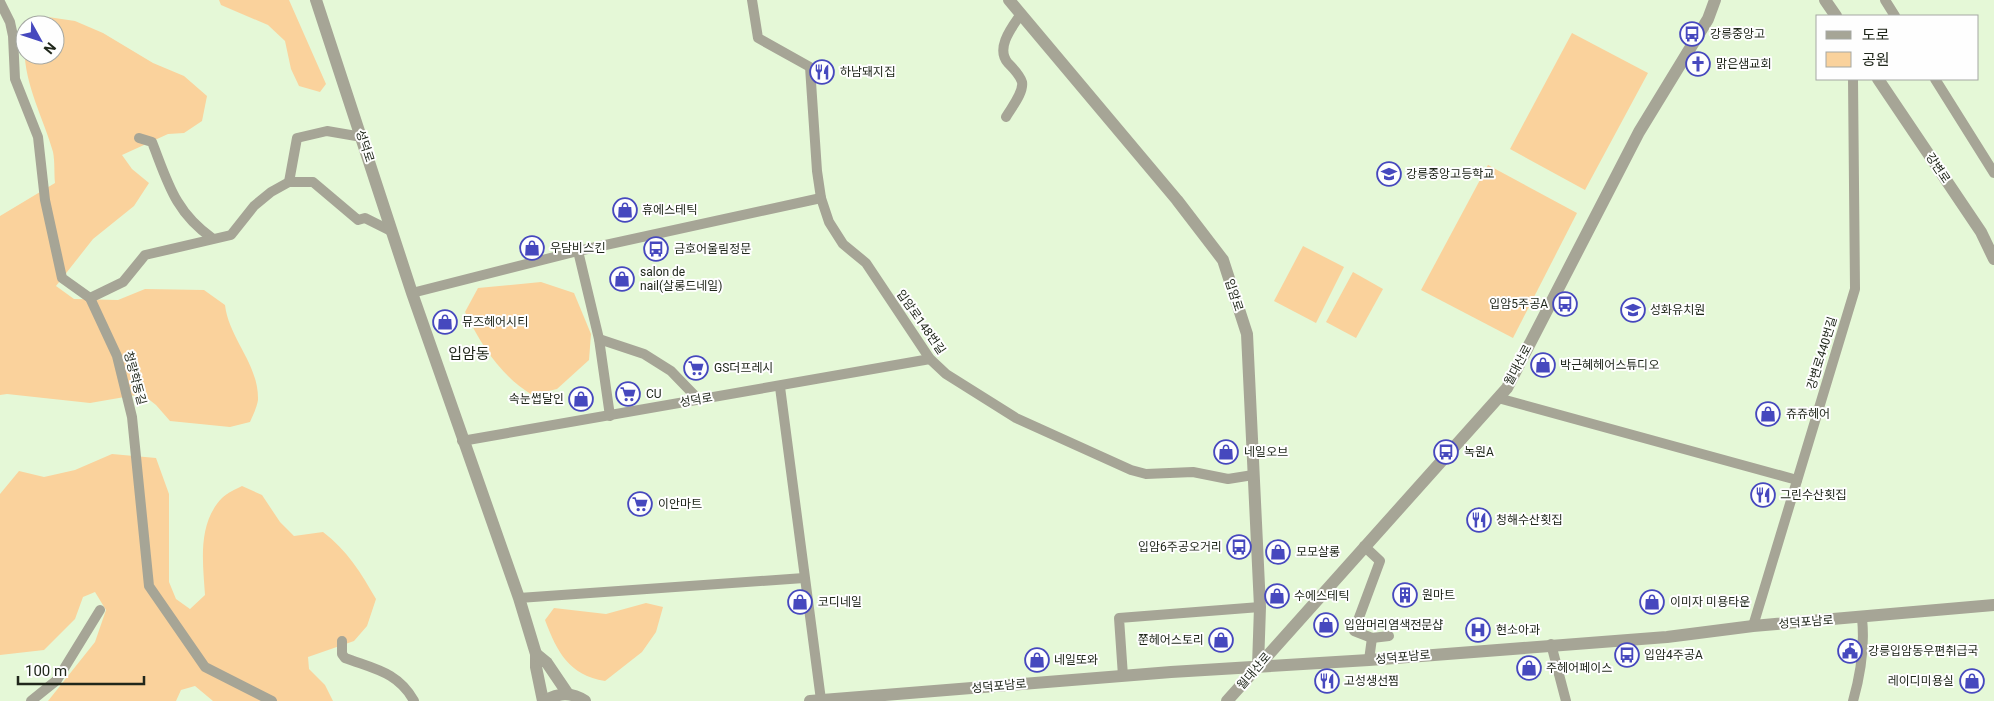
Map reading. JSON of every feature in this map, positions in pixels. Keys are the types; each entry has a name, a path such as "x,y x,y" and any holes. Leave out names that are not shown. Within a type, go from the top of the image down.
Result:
{"street":[{"name":"성덕로","path":"316,0 462,441 519,598 536,654 536,667 544,701"},
{"name":"입암로148번길","path":"752,0 758,38 810,67 821,198 829,222 843,244 866,263 930,359 946,374 1016,418 1131,470 1146,474 1193,472 1228,479 1253,475"},
{"name":"입암로","path":"1009,0 1171,192 1223,260 1247,334 1260,607 1258,666"},
{"name":"월대산로","path":"1227,701 1507,388 1639,132 1708,19 1715,0"},
{"path":"1824,0 1835,15"},
{"path":"1885,0 1894,15"},
{"name":"청량학동길","path":"1,6 14,36 15,79 38,138 45,200 62,278 90,298 117,356 132,418 150,586 205,667 272,701"},
{"path":"1006,117 1022,88 1022,82 1006,60 1005,44 1008,33 1021,14"},
{"name":"강변로440번길","path":"1753,626 1855,289 1853,80"},
{"name":"강변로","path":"1879,80 1981,232 1994,259"},
{"path":"1936,80 1994,173"},
{"path":"289,182 297,138 328,131 362,138"},
{"path":"139,138 152,142 172,196 179,208 195,226 212,238"},
{"path":"90,298 123,282 145,256 212,238 231,235 254,206 271,192 289,182 313,182 358,220 365,218 391,231"},
{"path":"412,293 578,251 821,198"},
{"path":"578,251 599,339 610,416"},
{"path":"599,339 644,354 671,371 698,400"},
{"name":"성덕로","path":"462,441 780,387 930,359"},
{"path":"780,387 804,578 816,700"},
{"path":"1498,398 1797,480"},
{"path":"1364,546 1380,561 1354,631 1372,638 1389,636"},
{"path":"519,598 804,578"},
{"name":"성덕포남로","path":"816,700 1258,666 1369,660 1551,644 1667,637 1753,626 1994,605"},
{"path":"1124,676 1119,618 1260,607"},
{"path":"31,701 57,680 100,610"},
{"path":"1853,701 1861,672 1864,638 1862,618"},
{"path":"1369,660 1372,638"},
{"path":"342,641 342,654 345,658 391,675 406,687 414,701"},
{"path":"1551,644 1566,701"},
{"path":"536,654 547,663 568,694"},
{"path":"544,701 555,695 568,694 585,701"}],"green space":[{"path":"219,0 289,0 326,84 320,92 299,86 291,69 285,41 268,25 221,5"},
{"path":"65,20 75,21 103,33 153,63 184,76 207,96 202,121 184,133 168,134 122,155 132,169 149,183 134,206 93,239 56,286 74,299 118,300 145,289 204,290 225,305 232,329 254,375 258,400 250,422 230,427 170,421 156,405 142,394 90,403 7,394 0,395 0,216 55,183 53,152 26,65 65,65"},
{"path":"1572,33 1648,73 1585,190 1510,149"},
{"path":"1488,165 1577,213 1513,338 1421,290"},
{"path":"1303,246 1344,267 1316,323 1274,301"},
{"path":"1353,272 1383,289 1356,338 1326,322"},
{"path":"541,282 574,293 591,334 589,360 557,389 532,395 510,378 492,358 465,312 478,288"},
{"path":"112,454 156,458 169,494 169,582 176,599 190,609 205,595 203,544 205,532 214,508 222,498 242,486 262,495 280,522 294,536 323,532 339,546 359,571 376,599 367,626 354,641 308,657 309,669 325,685 333,701 213,701 195,686 181,690 176,701 48,701 95,642 106,610 95,592 83,597 75,619 44,650 0,655 0,494 19,471 44,477 75,470"},
{"path":"646,603 663,607 656,632 642,652 605,681 593,678 573,668 554,642 545,620 554,608 606,614"}],"place":[{"name":"강릉중앙고","path":"1692,34"},
{"name":"맑은샘교회","path":"1698,64"},
{"name":"하남돼지집","path":"822,72"},
{"name":"강릉중앙고등학교","path":"1389,174"},
{"name":"휴에스테틱","path":"625,210"},
{"name":"우담비스킨","path":"532,248"},
{"name":"금호어울림정문","path":"656,249"},
{"name":"salon de nail(살롱드네일)","path":"622,279"},
{"name":"입암5주공A","path":"1565,304"},
{"name":"성화유치원","path":"1633,310"},
{"name":"뮤즈헤어시티","path":"445,322"},
{"name":"박근혜헤어스튜디오","path":"1543,365"},
{"name":"GS더프레시","path":"696,368"},
{"name":"CU","path":"628,394"},
{"name":"속눈썹달인","path":"581,399"},
{"name":"쥬쥬헤어","path":"1768,414"},
{"name":"네일오브","path":"1226,452"},
{"name":"녹원A","path":"1446,452"},
{"name":"그린수산횟집","path":"1763,495"},
{"name":"이안마트","path":"640,504"},
{"name":"청해수산횟집","path":"1479,520"},
{"name":"입암6주공오거리","path":"1239,547"},
{"name":"모모살롱","path":"1278,552"},
{"name":"원마트","path":"1405,595"},
{"name":"수에스테틱","path":"1277,596"},
{"name":"코디네일","path":"800,602"},
{"name":"이미자 미용타운","path":"1652,602"},
{"name":"입암머리염색전문샵","path":"1326,625"},
{"name":"현소아과","path":"1478,630"},
{"name":"쭌헤어스토리","path":"1221,640"},
{"name":"강릉입암동우편취급국","path":"1850,651"},
{"name":"입암4주공A","path":"1627,655"},
{"name":"네일또와","path":"1037,660"},
{"name":"주헤어페이스","path":"1529,668"},
{"name":"고성생선찜","path":"1327,681"},
{"name":"레이디미용실","path":"1972,681"}],"district":[{"name":"입암동","path":"469,354"}]}
